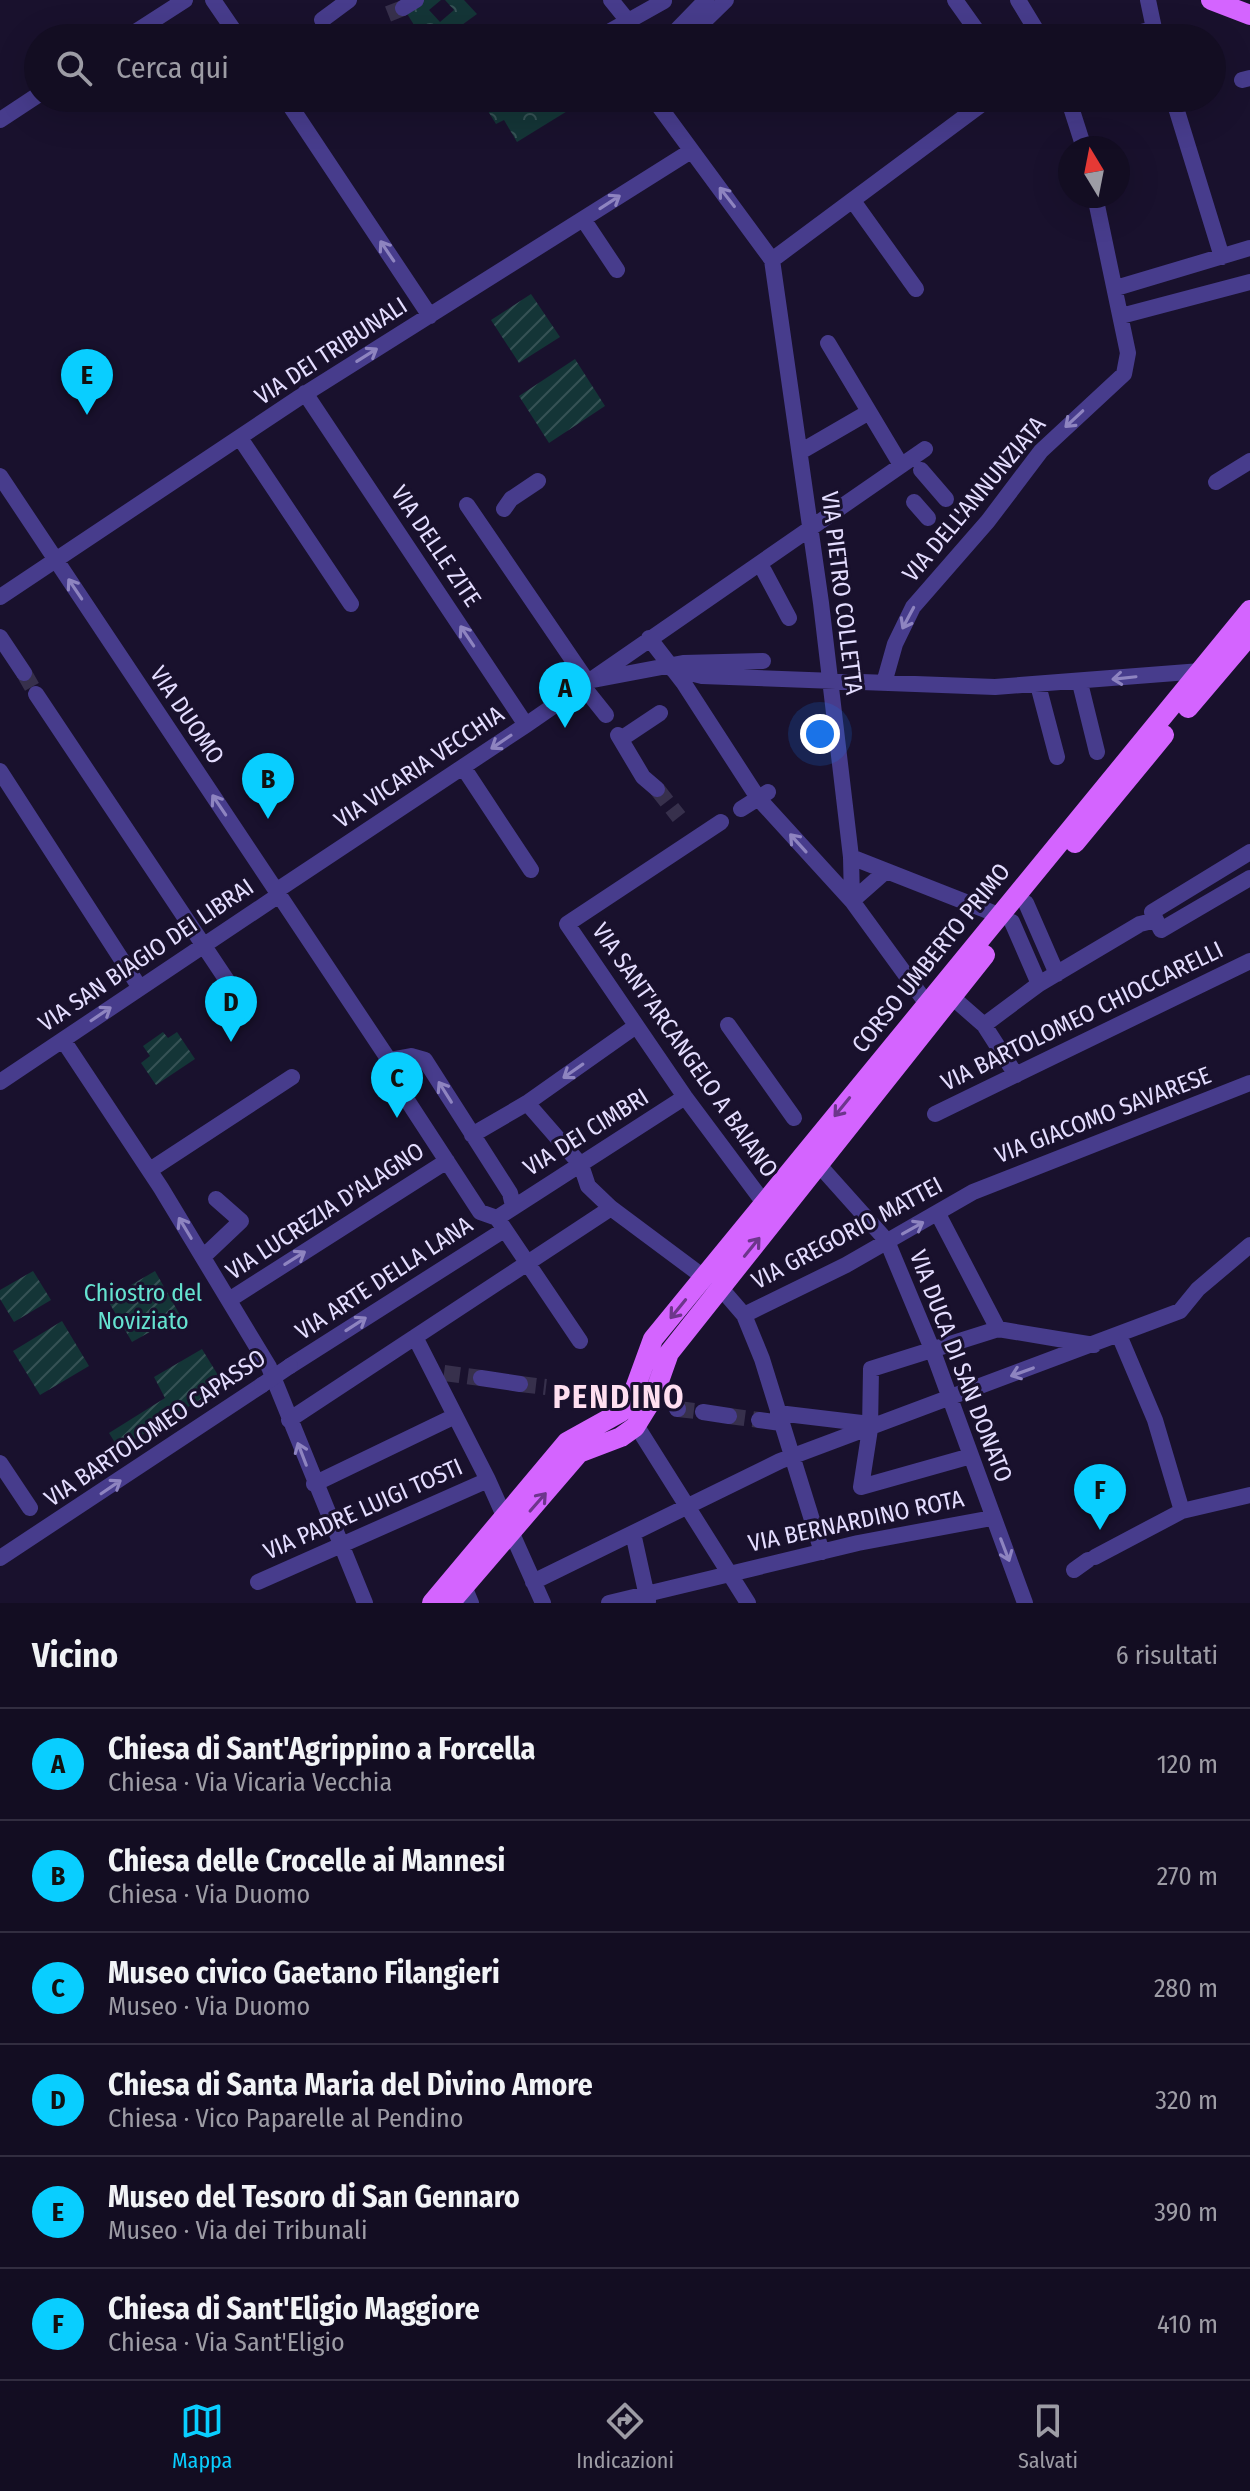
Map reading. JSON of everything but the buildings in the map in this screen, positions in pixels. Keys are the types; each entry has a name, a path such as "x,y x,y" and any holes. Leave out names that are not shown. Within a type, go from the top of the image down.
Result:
{"main road":[{"path":"1211,0 1250,15"},
{"name":"CORSO UMBERTO PRIMO","path":"661,1346 711,1283 819,1165 952,997 1120,765 1250,610"},
{"name":"CORSO UMBERTO PRIMO","path":"711,1283 764,1203 927,1004 1006,919 1026,903 1241,656 1250,635"},
{"path":"573,1447 621,1437 636,1425 653,1398 661,1346"},
{"path":"432,1603 506,1525 573,1447 621,1412 661,1346"},
{"path":"450,1603 468,1594 506,1525"}],"street":[{"path":"148,24 185,0"},
{"path":"213,0 229,24"},
{"path":"322,20 349,0"},
{"path":"611,0 628,21"},
{"path":"623,24 664,0 686,20"},
{"path":"682,24 706,0"},
{"path":"701,24 726,0"},
{"path":"955,0 972,24"},
{"path":"1018,0 1033,24"},
{"path":"1148,0 1152,24"},
{"path":"0,120 24,104"},
{"path":"294,112 430,316"},
{"path":"663,112 772,260 971,112"},
{"path":"1072,112 1080,136"},
{"path":"1177,112 1222,257"},
{"name":"VIA DEI TRIBUNALI","path":"0,597 305,393 691,151"},
{"path":"853,201 916,289"},
{"path":"1098,208 1121,316 1250,282"},
{"path":"583,219 617,270"},
{"path":"1116,288 1250,248"},
{"name":"VIA PIETRO COLLETTA","path":"772,260 810,528 851,857 852,901"},
{"name":"VIA DELL'ANNUNZIATA","path":"884,683 895,644 913,607 988,521 1041,451 1124,374 1128,353 1121,316"},
{"path":"828,343 901,465"},
{"name":"VIA DELLE ZITE","path":"305,393 526,725"},
{"path":"800,452 869,412"},
{"path":"240,438 351,604"},
{"name":"VIA VICARIA VECCHIA","path":"278,893 649,638 760,567 810,528 925,449"},
{"path":"1216,482 1250,461"},
{"path":"921,470 946,499"},
{"name":"VIA DUOMO","path":"0,476 389,1060 392,1077 480,1212 501,1224 580,1341"},
{"path":"492,518 511,499 538,481"},
{"path":"914,502 928,518"},
{"path":"467,505 492,518 606,715"},
{"path":"760,567 789,618"},
{"path":"0,637 24,673"},
{"path":"649,638 763,795 852,901 927,1004"},
{"path":"585,683 683,663 763,661"},
{"path":"670,668 702,676 995,687 1080,683 1201,671"},
{"path":"1080,683 1097,752"},
{"path":"1038,685 1057,757"},
{"path":"36,694 234,991"},
{"path":"657,789 643,777 620,737 660,713"},
{"path":"463,767 531,870"},
{"path":"0,771 140,988"},
{"path":"741,809 763,795"},
{"name":"VIA SANT'ARCANGELO A BAIANO","path":"718,824 627,881 567,924 685,1097 764,1203"},
{"path":"1250,852 1152,912 1161,930 1250,878"},
{"path":"851,857 1006,919 1039,984"},
{"path":"852,901 886,871"},
{"name":"VIA SAN BIAGIO DEI LIBRAI","path":"6,1077 278,893"},
{"path":"1026,903 1057,974"},
{"path":"984,1025 1039,984 1140,924 1156,920"},
{"name":"VIA BARTOLOMEO CHIOCCARELLI","path":"935,1114 1250,961"},
{"path":"952,997 984,1025 1016,1075"},
{"path":"728,1025 794,1118"},
{"path":"472,1135 527,1103 636,1026"},
{"path":"63,1040 150,1170 269,1367 270,1386 289,1420 365,1603"},
{"path":"389,1060 411,1056 425,1060 510,1193 513,1206 501,1224"},
{"path":"150,1170 292,1077"},
{"name":"VIA GIACOMO SAVARESE","path":"973,1192 1250,1083"},
{"name":"VIA DEI CIMBRI","path":"513,1206 685,1097"},
{"path":"527,1103 581,1165 588,1186 611,1208 711,1283 744,1315 822,1552"},
{"name":"VIA LUCREZIA D'ALAGNO","path":"229,1300 447,1161"},
{"name":"VIA DUCA DI SAN DONATO","path":"819,1165 887,1241 932,1349 1023,1602"},
{"name":"VIA GREGORIO MATTEI","path":"744,1315 938,1214 973,1192"},
{"path":"203,1257 241,1221 216,1199"},
{"path":"289,1420 611,1208"},
{"path":"938,1214 998,1329"},
{"name":"VIA ARTE DELLA LANA","path":"290,1366 501,1224"},
{"path":"533,1582 791,1457 1180,1311 1198,1289 1250,1245"},
{"path":"971,1456 861,1487 870,1426 871,1369 998,1329 1095,1345"},
{"path":"1119,1335 1155,1420 1182,1511"},
{"path":"415,1337 438,1375 543,1603"},
{"name":"VIA BARTOLOMEO CAPASSO","path":"0,1558 270,1386 290,1366"},
{"path":"481,1378 520,1384"},
{"path":"703,1412 729,1416"},
{"path":"759,1420 778,1414 870,1426"},
{"path":"314,1484 455,1416"},
{"path":"636,1425 748,1603"},
{"path":"0,1463 30,1508"},
{"name":"VIA PADRE LUIGI TOSTI","path":"258,1582 488,1480"},
{"path":"1086,1562 1182,1511 1250,1495"},
{"name":"VIA BERNARDINO ROTA","path":"609,1603 648,1598 729,1572 992,1518"},
{"path":"633,1533 648,1598"}],"green space":[{"path":"423,0 441,0 429,10 440,22 454,10 445,0 464,0 477,14 463,24 413,24 406,12"},
{"path":"489,112 566,112 517,142 504,120 496,124"},
{"path":"531,294 560,337 519,363 491,320"},
{"path":"575,359 605,406 549,443 519,396"},
{"path":"163,1032 168,1038 177,1032 195,1059 156,1085 141,1063 150,1056 143,1046"},
{"path":"33,1271 51,1300 14,1322 0,1299 0,1290"},
{"name":"Chiostro del Noviziato","path":"155,1271 180,1315 132,1342 107,1299"},
{"path":"62,1321 89,1366 40,1395 13,1351"},
{"path":"202,1349 224,1385 119,1449 109,1433 165,1398 154,1377"}],"tunnel":[{"path":"388,14 403,8"},
{"path":"24,673 36,694"},
{"path":"657,789 679,817"},
{"path":"444,1373 481,1378"},
{"path":"520,1384 546,1387"},
{"path":"678,1409 703,1412"},
{"path":"729,1416 759,1420"}],"place":[{"name":"Museo del Tesoro di San Gennaro","path":"87,415"},
{"name":"Chiesa di Sant'Agrippino a Forcella","path":"565,728"},
{"name":"Chiesa delle Crocelle ai Mannesi","path":"268,819"},
{"name":"Chiesa di Santa Maria del Divino Amore","path":"231,1042"},
{"name":"Museo civico Gaetano Filangieri","path":"397,1118"},
{"name":"Chiesa di Sant'Eligio Maggiore","path":"1100,1530"}],"district":[{"name":"PENDINO","path":"619,1397"}]}
